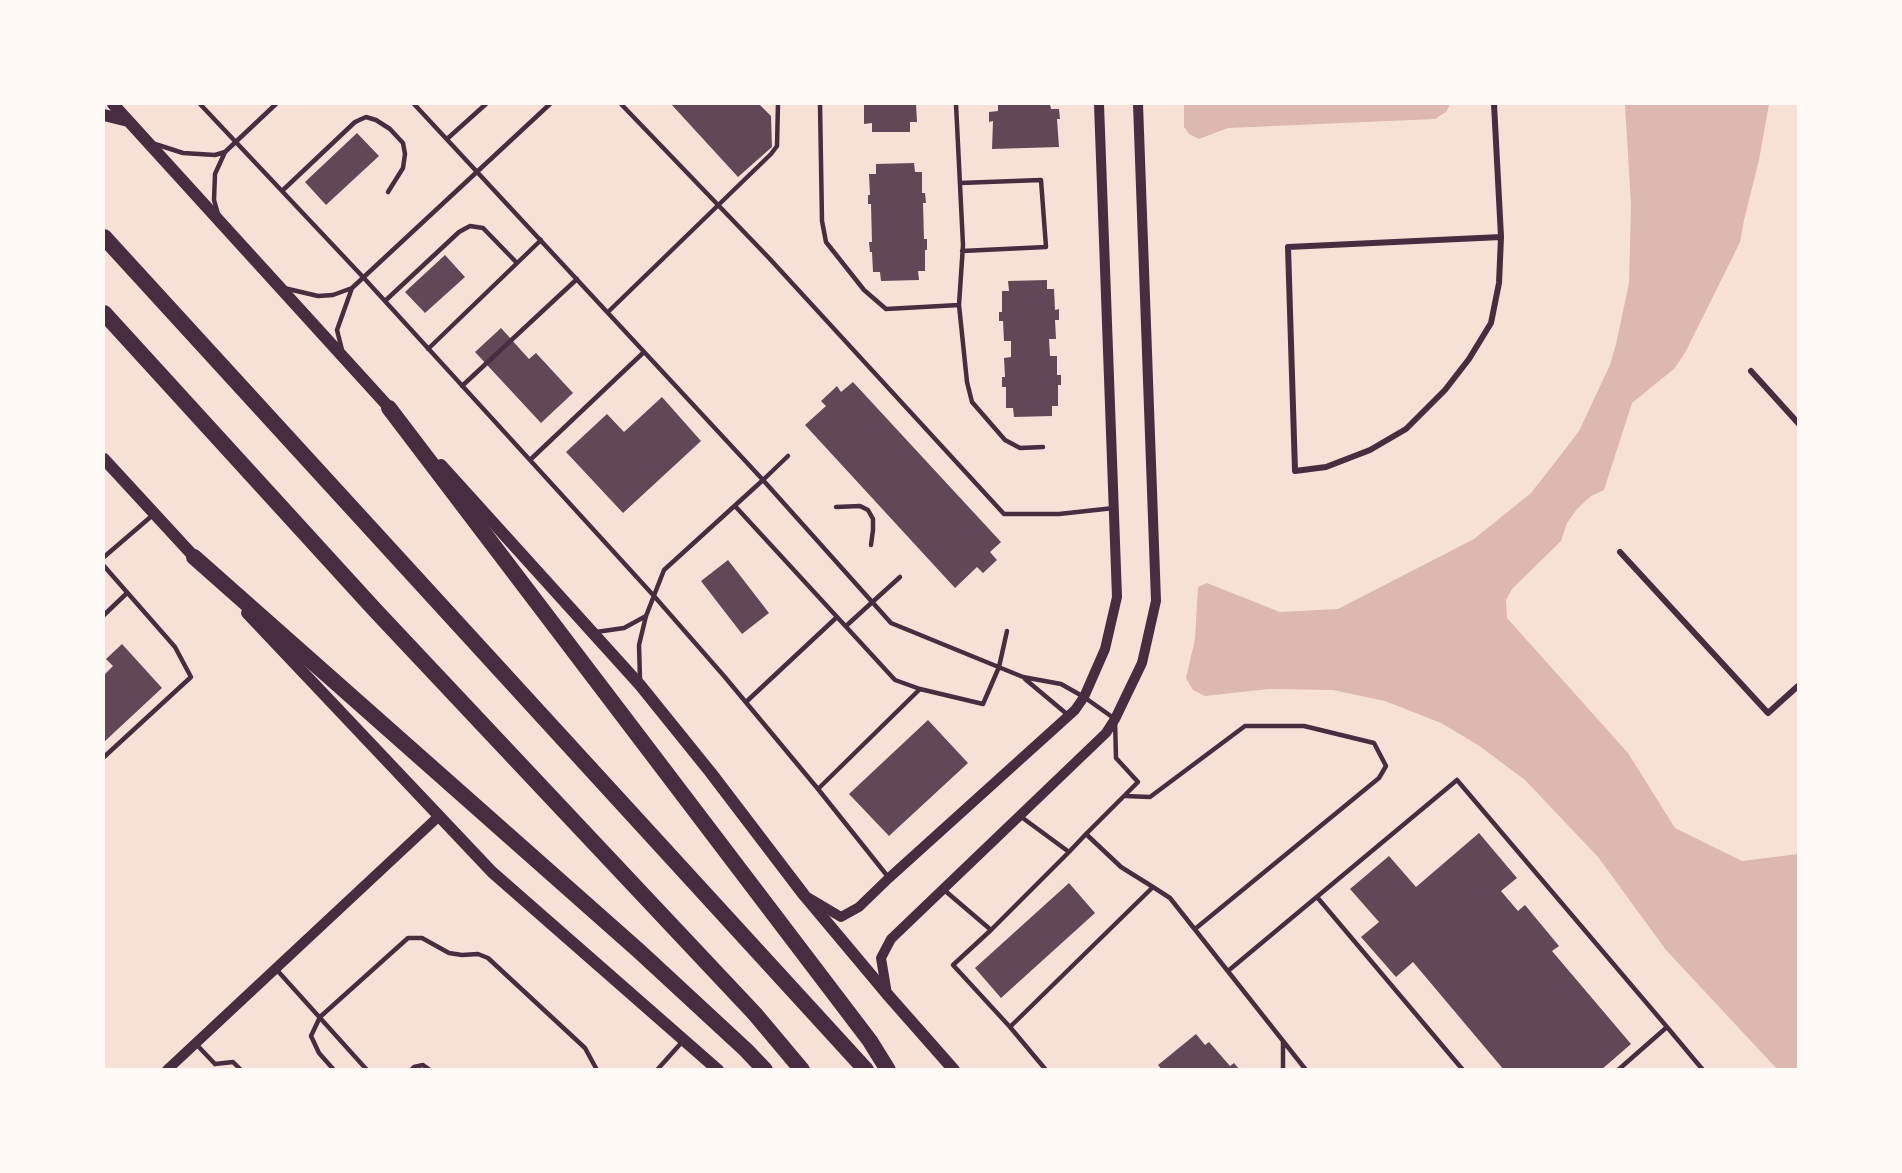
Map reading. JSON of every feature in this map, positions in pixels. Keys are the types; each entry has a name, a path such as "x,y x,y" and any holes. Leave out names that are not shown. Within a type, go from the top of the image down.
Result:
{"highway":[{"path":"104,237 866,1070"},
{"path":"104,313 375,610 755,1014 802,1070"},
{"path":"389,408 870,1041 888,1070"},
{"path":"194,557 639,951 765,1070"}],"main road":[{"path":"112,104 640,685 804,895 954,1070"},
{"path":"118,104 128,121"},
{"path":"104,116 128,121"},
{"path":"104,459 492,873 718,1070"}],"street":[{"path":"804,895 841,917 859,907 1075,710 1084,697 1105,649 1117,597 1099,104"},
{"path":"887,994 881,958 891,939 1106,733 1142,663 1156,601 1138,104"},
{"path":"1494,104 1501,237 1499,282 1491,323 1469,359 1445,390 1406,429 1370,450 1326,467 1295,471 1288,247 1501,237"},
{"path":"1751,371 1798,423"},
{"path":"1620,552 1768,713 1798,686"},
{"path":"167,1070 439,816"}],"lane":[{"path":"200,104 385,301 654,596 746,702 889,878"},
{"path":"219,220 214,200 215,174 225,152 276,104"},
{"path":"414,104 763,480 891,623 1023,677 1061,684 1115,719 1116,758 1138,782 991,930 953,965 1046,1070"},
{"path":"447,139 486,104"},
{"path":"279,287 318,296 333,295 352,288 550,104"},
{"path":"621,104 769,258 1004,514 1059,514 1114,508"},
{"path":"608,312 771,154 777,146 778,104"},
{"path":"820,104 822,222 826,242 864,290 886,309 959,305"},
{"path":"956,104 962,251 959,305 967,382 972,402 1005,440 1020,448 1043,447"},
{"path":"282,191 355,122 366,117 390,129 403,143 405,154 403,168 388,192"},
{"path":"147,141 183,153 215,155 225,152"},
{"path":"960,183 1041,180 1046,247 962,251"},
{"path":"385,301 459,232 470,226 483,228 517,263"},
{"path":"428,349 541,240"},
{"path":"462,386 577,279"},
{"path":"344,358 337,330 352,288"},
{"path":"530,460 644,352"},
{"path":"640,685 639,645 646,616 664,570 788,456"},
{"path":"735,506 895,680 920,689 983,704 999,667 1006,631"},
{"path":"836,507 860,506 868,510 873,519 871,545"},
{"path":"104,557 154,513"},
{"path":"104,566 175,647 191,677 104,757"},
{"path":"846,626 900,577"},
{"path":"104,615 128,593"},
{"path":"593,633 624,628 646,616"},
{"path":"746,702 837,617"},
{"path":"1023,677 1068,715"},
{"path":"818,789 920,689"},
{"path":"1124,796 1150,797 1245,726 1304,726 1374,743 1386,766 1379,778 1195,929"},
{"path":"1228,971 1457,780 1703,1070"},
{"path":"1020,816 1069,852"},
{"path":"1086,834 1121,867 1170,898 1306,1070"},
{"path":"1010,1027 1153,887"},
{"path":"943,889 991,930"},
{"path":"1317,897 1462,1070"},
{"path":"334,1070 319,1053 311,1036 320,1017 408,938 422,938 449,953 478,954 488,958 585,1048 597,1070"},
{"path":"275,968 367,1070"},
{"path":"1618,1070 1667,1028"},
{"path":"657,1070 684,1040"},
{"path":"1283,1041 1283,1070"},
{"path":"195,1043 214,1067 233,1062 241,1070"},
{"path":"411,1070 423,1065 430,1070"}],"shaded area":[{"path":"1184,104 1450,104 1446,112 1435,119 1228,128 1199,139 1189,134 1184,127"},
{"path":"1625,104 1769,104 1740,242 1686,351 1675,368 1632,403 1604,490 1591,496 1577,509 1567,523 1561,541 1512,589 1506,600 1507,618 1628,753 1675,828 1742,861 1798,854 1798,1069 1777,1069 1666,950 1598,857 1525,780 1478,745 1441,723 1385,701 1333,690 1269,689 1205,696 1193,690 1186,678 1195,639 1198,587 1207,583 1280,612 1338,609 1474,539 1531,493 1563,452 1579,431 1610,365 1629,283 1631,205"}],"building":[{"path":"671,104 759,104 771,116 772,147 738,177"},
{"path":"864,104 916,104 917,122 910,122 910,132 872,132 872,123 864,124"},
{"path":"998,104 1050,104 1051,109 1059,109 1060,119 1057,119 1059,147 992,149 993,121 989,122 989,112 998,111"},
{"path":"357,133 379,156 326,205 305,182"},
{"path":"914,163 915,172 922,172 922,193 925,193 924,239 927,239 927,250 925,250 925,271 918,271 919,280 881,281 880,272 873,272 872,252 870,252 869,242 872,242 871,204 868,204 869,174 876,174 876,164"},
{"path":"445,255 465,277 425,313 405,292"},
{"path":"1047,280 1047,289 1054,289 1055,310 1059,309 1059,320 1055,320 1056,339 1049,339 1050,356 1057,356 1057,375 1061,375 1061,385 1058,385 1058,406 1052,406 1052,416 1014,417 1013,408 1006,408 1006,387 1002,387 1002,377 1005,377 1004,358 1011,357 1011,341 1004,341 1003,321 999,321 999,312 1002,312 1002,291 1009,291 1008,281"},
{"path":"501,328 529,359 536,353 573,393 541,423 475,352"},
{"path":"853,382 1001,542 990,552 997,560 983,573 977,567 955,588 805,425 826,406 821,401 837,386 841,392"},
{"path":"662,397 701,441 623,513 566,452 607,414 624,432"},
{"path":"728,560 769,613 742,634 701,581"},
{"path":"122,644 162,688 104,742 104,675 113,666 106,659"},
{"path":"928,720 968,763 889,836 849,794"},
{"path":"1479,833 1517,878 1501,891 1518,911 1525,905 1559,946 1552,951 1631,1044 1601,1070 1504,1070 1413,962 1396,977 1361,937 1379,922 1350,889 1389,856 1416,887"},
{"path":"1069,883 1095,913 1001,998 975,968"},
{"path":"1196,1034 1205,1045 1209,1042 1230,1066 1234,1063 1240,1070 1162,1070 1158,1065"}]}
